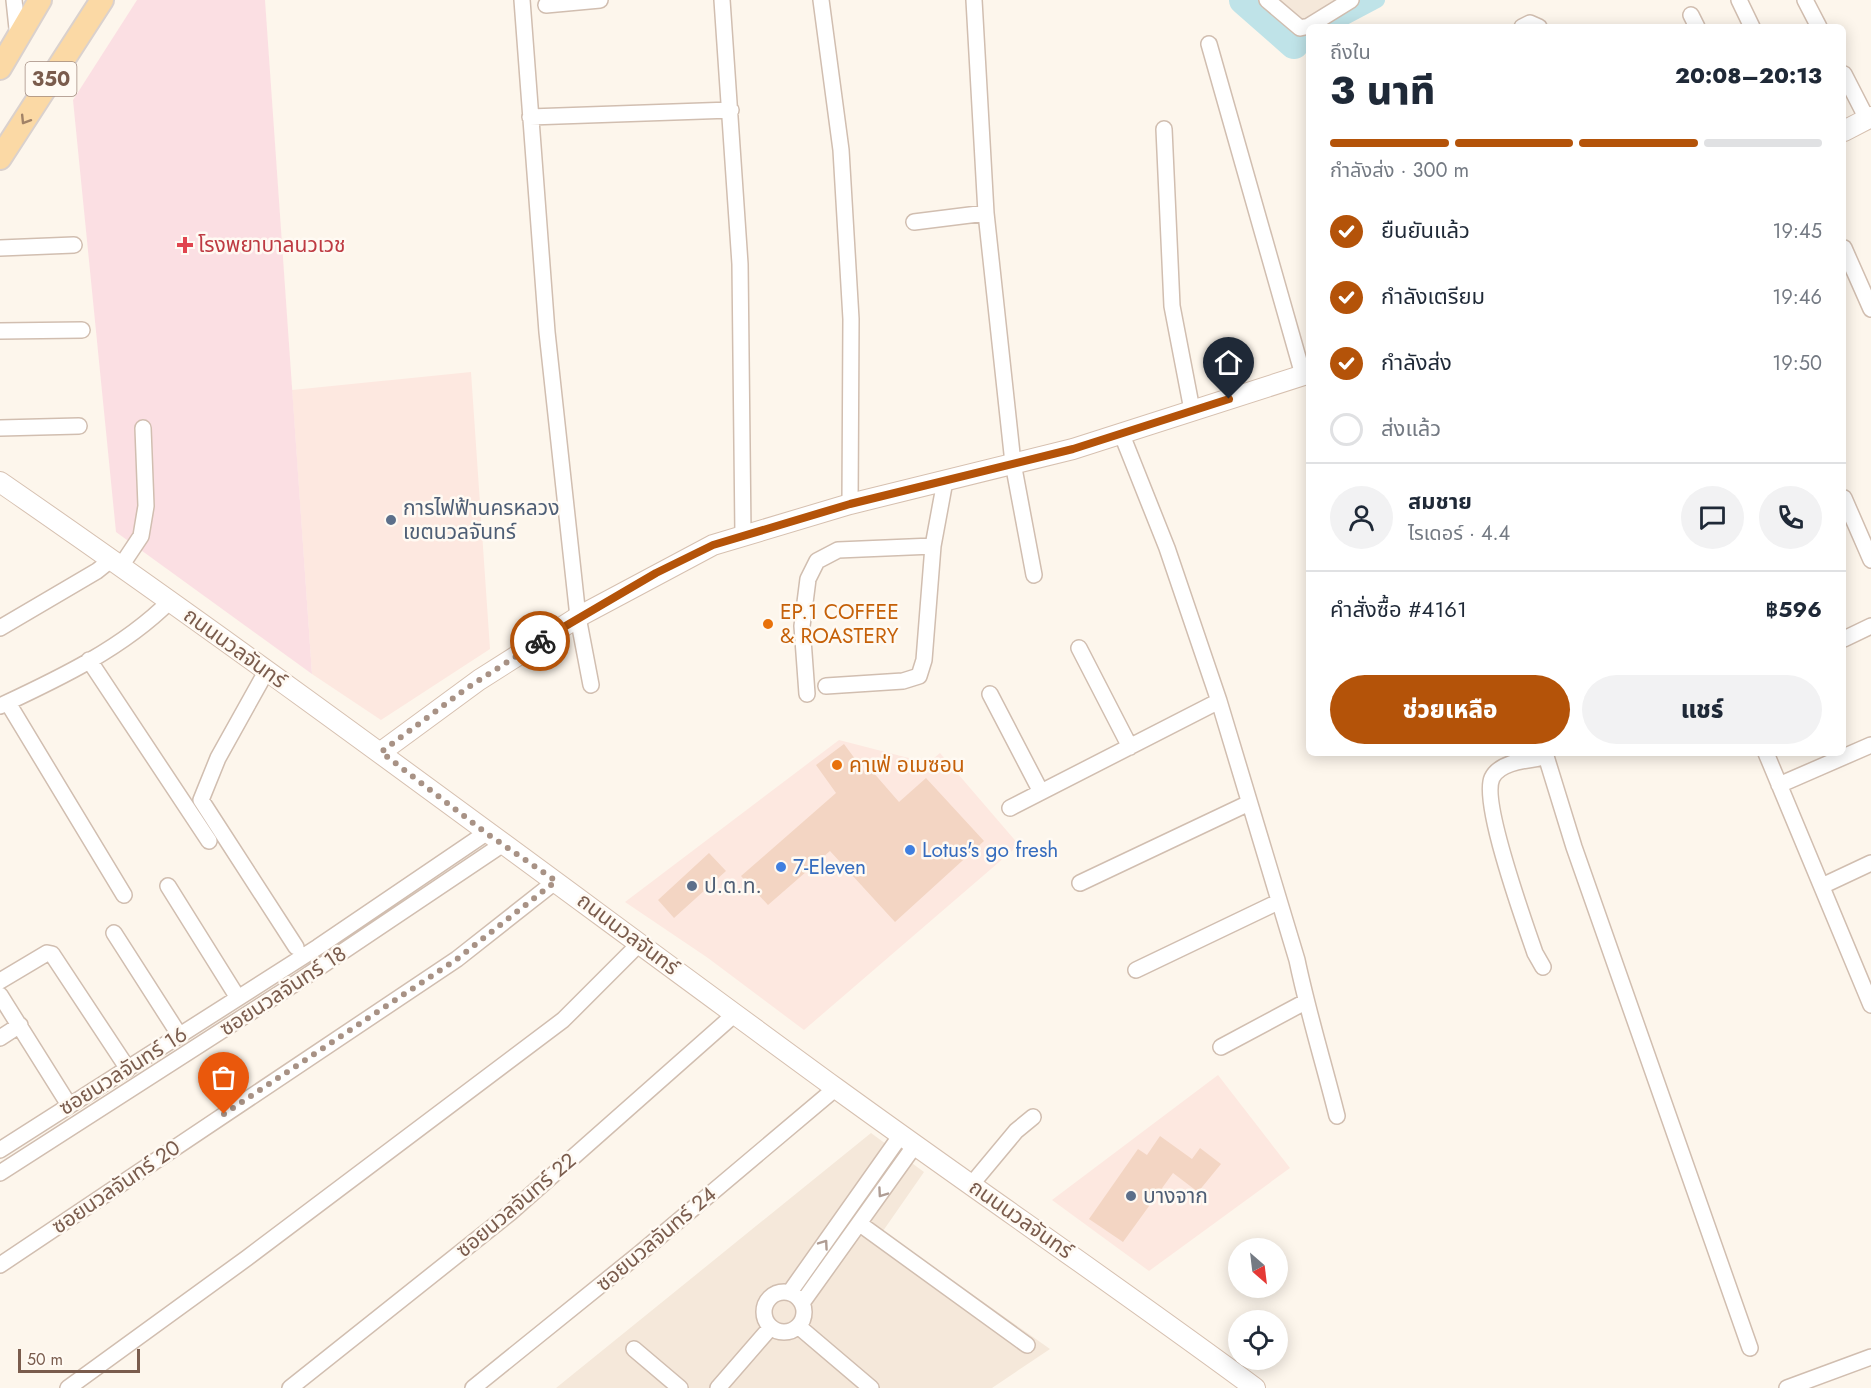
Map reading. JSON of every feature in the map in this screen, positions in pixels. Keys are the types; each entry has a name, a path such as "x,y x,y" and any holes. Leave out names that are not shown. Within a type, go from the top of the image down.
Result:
{"main road":[{"name":"350","path":"0,68 40,0"},
{"name":"350","path":"0,158 102,0"},
{"path":"1846,130 1869,118"},
{"path":"381,752 473,684 578,617 656,573 713,545 850,504 1122,435 1306,374"},
{"name":"ถนนนวลจันทร์","path":"0,482 381,752 486,833 556,881 836,1088 1116,1285 1255,1388"}],"street":[{"path":"14,0 18,38"},
{"path":"522,0 547,332 578,617 591,685"},
{"path":"546,5 600,0"},
{"path":"722,0 740,264 743,535"},
{"path":"821,0 842,150 851,308 850,504"},
{"path":"974,0 986,213 1013,463 1034,575"},
{"path":"1267,0 1300,28 1306,27"},
{"path":"1312,24 1351,0"},
{"path":"1739,0 1751,24"},
{"path":"1805,0 1817,24"},
{"path":"1209,44 1306,374"},
{"path":"1846,78 1869,118"},
{"path":"530,117 731,110"},
{"path":"1164,129 1172,306 1192,410"},
{"path":"914,222 986,213"},
{"path":"0,248 74,245"},
{"path":"1846,253 1871,309"},
{"path":"0,331 82,330"},
{"path":"0,428 79,426"},
{"path":"0,628 98,571 116,563 136,546 143,526 146,506 143,428"},
{"path":"1122,435 1167,548 1219,701 1297,960 1305,1002 1319,1044 1337,1116"},
{"path":"826,686 903,681 919,676 924,660 933,546 945,481"},
{"path":"1848,521 1871,560"},
{"path":"807,694 802,626 808,579 817,561 838,550 933,546"},
{"path":"124,895 4,705 89,660 132,634 170,601"},
{"path":"1846,638 1871,626"},
{"path":"1079,648 1130,747"},
{"path":"89,660 209,841"},
{"path":"267,670 218,758 201,800 296,947"},
{"path":"990,694 1041,792"},
{"path":"1010,808 1219,701"},
{"path":"1846,756 1871,745"},
{"path":"1542,756 1498,770 1490,784 1504,862 1535,953 1543,967"},
{"path":"1546,756 1574,847 1750,1348"},
{"path":"1767,756 1822,886 1867,984 1871,1005"},
{"path":"1779,785 1846,756"},
{"path":"1080,883 1249,802"},
{"name":"ซอยนวลจันทร์ 16","path":"0,1150 318,947 486,833"},
{"name":"ซอยนวลจันทร์ 18","path":"0,1173 296,983 503,844"},
{"path":"1822,886 1871,863"},
{"name":"ซอยนวลจันทร์ 20","path":"0,1265 457,959 556,881"},
{"path":"168,886 238,998"},
{"path":"1136,970 1278,902"},
{"path":"114,933 180,1036"},
{"path":"68,1388 257,1251 563,1020 640,943"},
{"path":"0,981 47,953 52,954 128,1069"},
{"path":"0,995 69,1105"},
{"path":"1221,1047 1305,1002"},
{"name":"ซอยนวลจันทร์ 22","path":"290,1388 510,1213 735,1014"},
{"path":"0,1038 20,1025"},
{"name":"ซอยนวลจันทร์ 24","path":"473,1388 639,1254 836,1088"},
{"path":"971,1185 1016,1131 1033,1117"},
{"path":"796,1298 860,1224 908,1140"},
{"path":"796,1298 908,1140"},
{"path":"860,1224 1027,1345"},
{"path":"777,1292 796,1298 804,1314 798,1326 786,1332 771,1328 763,1313 766,1300 777,1292"},
{"path":"798,1326 871,1388"},
{"path":"718,1388 771,1328"},
{"path":"634,1349 680,1388"},
{"path":"1787,1388 1871,1357"}],"shaded area":[{"name":"โรงพยาบาลนวเวช","path":"137,0 265,0 312,674 116,532 73,100"},
{"path":"1244,0 1377,0 1332,24 1306,24 1306,38 1294,44"},
{"name":"การไฟฟ้านครหลวง เขตนวลจันทร์","path":"471,372 490,649 381,720 312,674 292,390"},
{"path":"839,740 928,763 940,753 1019,845 804,1030 708,958 625,902"},
{"path":"1218,1075 1290,1168 1149,1271 1052,1200"},
{"path":"871,1133 924,1172 883,1231 1050,1349 992,1388 556,1388"}],"building":[{"path":"844,744 867,775 872,771 899,802 926,778 984,841 895,922 830,851 768,905 741,876 836,793 816,765"},
{"name":"ป.ต.ท.","path":"709,853 726,871 674,918 658,900"},
{"name":"บางจาก","path":"1160,1136 1192,1159 1200,1148 1221,1164 1198,1192 1173,1173 1123,1242 1089,1219 1138,1149 1147,1155"}],"waterway":[{"path":"1244,0 1294,44"},
{"path":"1332,24 1377,0"},
{"path":"1294,44 1306,38"}],"way so far":[{"path":"224,1114 457,959 556,881 486,833 381,752 467,688 540,641"}],"place":[{"name":"โรงพยาบาลนวเวช","path":"185,245"},
{"name":"การไฟฟ้านครหลวง เขตนวลจันทร์","path":"391,520"},
{"name":"EP.1 COFFEE & ROASTERY","path":"768,624"},
{"name":"คาเฟ่ อเมซอน","path":"837,765"},
{"name":"Lotus's go fresh","path":"910,850"},
{"name":"7-Eleven","path":"781,867"},
{"name":"ป.ต.ท.","path":"692,886"},
{"name":"บางจาก","path":"1131,1196"}],"route":[{"path":"540,641 656,573 713,545 850,504 1073,449 1229,399"}]}
